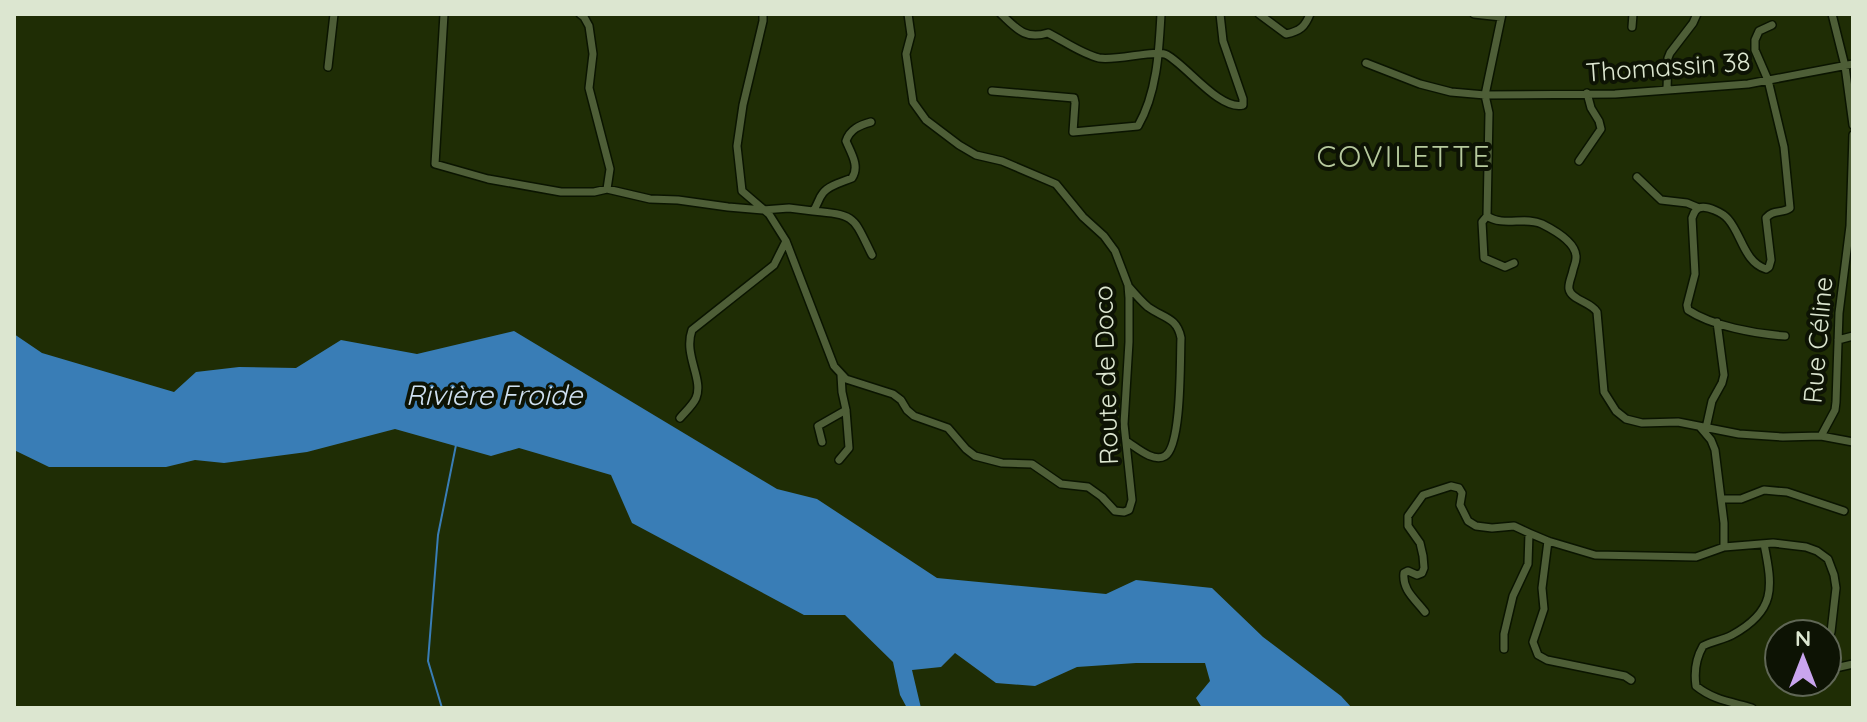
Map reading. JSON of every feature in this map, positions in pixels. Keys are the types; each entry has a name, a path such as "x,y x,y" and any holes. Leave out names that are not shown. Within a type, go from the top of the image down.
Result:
{"street":[{"path":"328,67 334,14"},
{"path":"444,14 435,164 488,179 561,192 607,189 650,199 763,210 789,208 847,216 857,224 872,255"},
{"path":"580,14 589,26 593,54 589,88 610,169 607,189"},
{"path":"763,14 737,146 742,191 769,214 786,241 834,366 841,375 849,448 839,460"},
{"name":"Route de Doco","path":"841,375 893,394 914,416 948,428 975,456 1002,463 1032,464 1061,484 1088,487 1119,513 1129,510 1131,506 1124,406 1129,342 1128,285 1115,251 1056,184 1002,161 976,155 926,120 913,102 906,54 911,35 908,14"},
{"path":"1001,14 1015,28 1029,35 1036,37 1048,33 1100,58 1127,58 1159,51 1233,106 1243,105 1223,41 1220,14"},
{"path":"992,91 1074,98 1073,132 1138,126 1146,111 1159,51 1161,14"},
{"path":"1259,14 1286,34 1299,32 1310,14"},
{"path":"1474,14 1502,16 1485,95 1489,113 1487,216 1482,222 1484,258 1502,267 1514,263"},
{"path":"1632,27 1633,14"},
{"path":"1667,89 1670,53 1697,14"},
{"path":"1832,14 1849,65 1853,125"},
{"path":"1637,177 1661,200 1707,208 1728,219 1749,256 1761,268 1769,267 1771,260 1766,218 1775,211 1788,211 1791,205 1784,147 1768,80 1755,50 1759,31 1772,25"},
{"name":"Thomassin 38","path":"1366,63 1420,84 1451,92 1485,95 1615,94 1748,84 1849,65"},
{"path":"1579,161 1601,129 1587,93"},
{"path":"813,211 825,190 855,174 847,137 856,128 871,122"},
{"name":"Rue Céline","path":"1487,216 1493,220 1541,223 1575,249 1577,258 1570,291 1573,296 1591,304 1597,312 1604,392 1616,411 1626,419 1642,423 1678,422 1739,434 1821,436 1835,410 1839,313 1850,226 1853,135"},
{"path":"1699,208 1692,218 1695,274 1688,310 1717,322 1765,335 1785,336"},
{"path":"680,418 696,399 699,388 689,349 692,330 774,265 786,241"},
{"path":"1126,441 1152,456 1161,457 1171,450 1178,410 1181,338 1179,328 1171,319 1149,308 1128,285"},
{"path":"1717,322 1724,375 1712,401 1705,428 1715,450 1724,547"},
{"path":"1838,340 1853,336"},
{"path":"822,442 818,426 846,410"},
{"path":"1821,436 1853,442"},
{"path":"1425,612 1411,597 1403,578 1408,571 1417,575 1424,568 1420,543 1408,526 1408,516 1423,495 1451,486 1459,488 1462,493 1460,505 1468,521 1476,526 1514,526 1548,541 1595,555 1696,557 1724,547 1773,543 1806,547 1828,559 1834,575 1836,588 1833,618"},
{"path":"1721,499 1741,499 1764,490 1787,492 1844,511"},
{"path":"1504,649 1506,621 1513,596 1528,564 1529,533"},
{"path":"1548,541 1542,588 1544,609 1533,642 1538,655 1547,660 1625,676 1631,680"},
{"path":"1752,708 1713,697 1696,686 1695,677 1703,646 1733,634 1751,622 1765,607 1771,584 1764,544"}],"water":[{"name":"Rivière Froide","path":"514,331 777,489 817,499 937,578 1106,594 1136,580 1212,588 1263,637 1341,696 1352,708 1202,708 1196,698 1210,681 1205,663 1077,667 1035,686 996,683 955,653 941,667 912,670 921,708 907,708 900,695 893,662 845,615 804,615 632,523 611,475 519,448 491,456 395,429 307,452 224,463 195,460 166,467 49,467 14,450 14,334 42,353 174,392 196,372 239,367 296,368 341,340 417,354"}],"waterway":[{"path":"442,708 428,661 438,535 456,445"}],"district":[{"name":"COVILETTE","path":"1404,157"}]}
